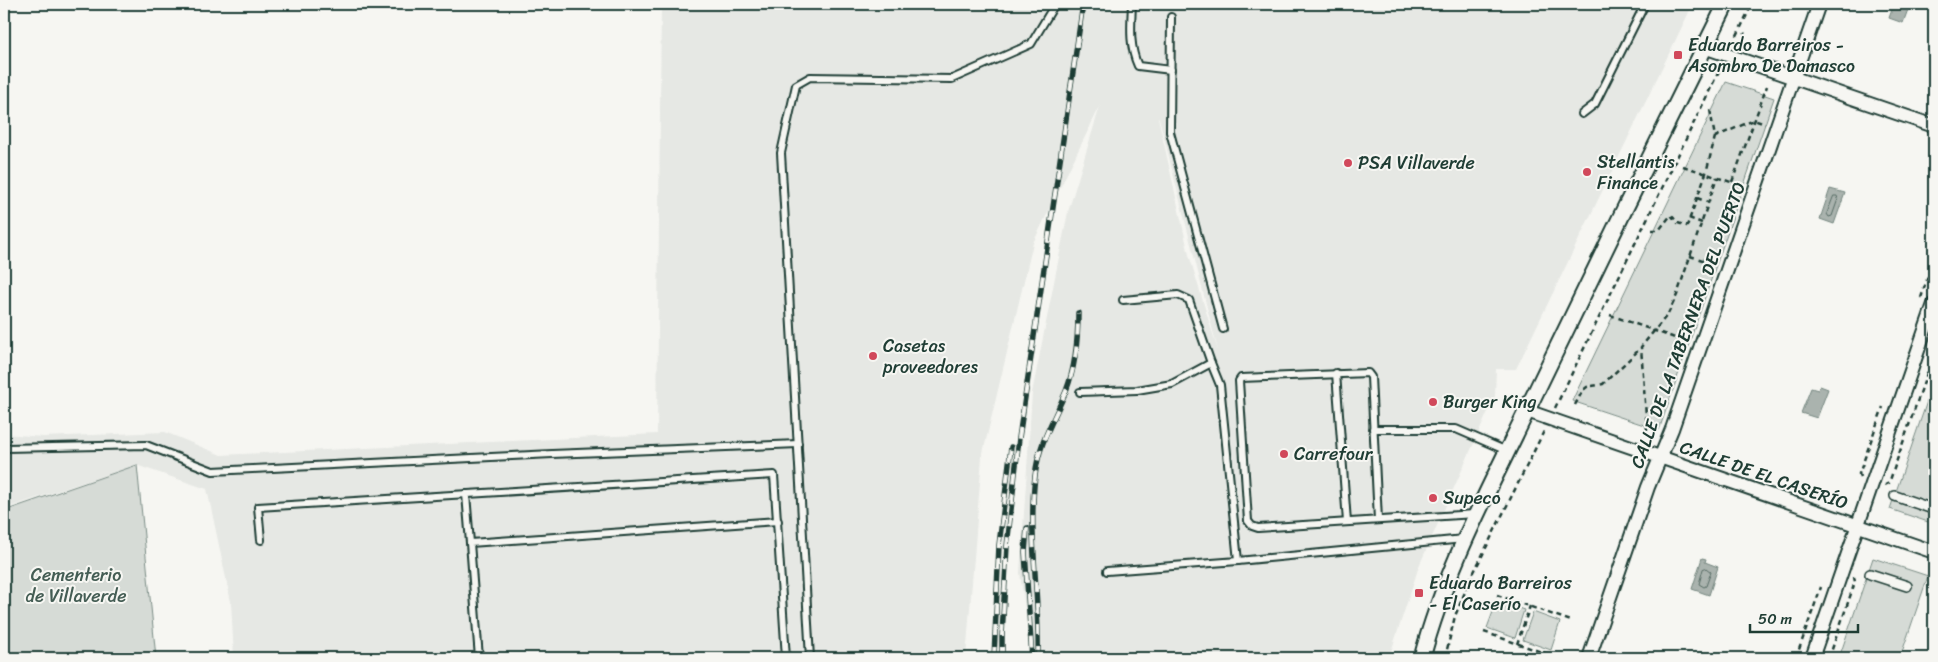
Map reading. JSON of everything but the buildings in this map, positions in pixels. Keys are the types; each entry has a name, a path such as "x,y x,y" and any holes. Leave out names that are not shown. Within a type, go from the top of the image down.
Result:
{"street":[{"path":"1422,658 1437,605 1465,539 1726,4"},
{"name":"CALLE DE LA TABERNERA DEL PUERTO","path":"1589,658 1648,487 1672,429 1819,4"},
{"path":"1704,47 1934,126"},
{"path":"1812,658 1934,304"},
{"name":"CALLE DE EL CASERÍO","path":"1527,411 1934,552"},
{"path":"1895,496 1934,510"},
{"path":"1870,574 1907,586"}],"lane":[{"path":"810,658 781,154 796,85 810,78 952,79 1031,44 1055,4"},
{"path":"1132,4 1130,41 1133,56 1138,66 1170,70"},
{"path":"1582,114 1594,104 1645,4"},
{"path":"1171,17 1170,132 1223,329"},
{"path":"1123,300 1178,295 1189,300 1220,385 1238,561"},
{"path":"1080,392 1137,390 1172,384 1211,363"},
{"path":"1336,373 1347,522"},
{"path":"1378,520 1370,377 1368,373 1240,378 1238,381 1248,521 1252,526 1258,528 1477,514"},
{"path":"1373,429 1456,429 1507,451"},
{"path":"4,448 146,445 213,471 543,454 798,444"},
{"path":"261,540 258,507 774,475 786,658"},
{"path":"466,494 479,658"},
{"path":"470,543 778,521"},
{"path":"1107,571 1238,561 1465,539"}],"path":[{"path":"1445,658 1455,616 1470,580 1752,4"},
{"path":"1732,182 1767,86"},
{"path":"1652,230 1659,230 1671,215 1678,223 1687,226 1706,173 1715,137 1710,110"},
{"path":"1715,137 1754,120 1767,125"},
{"path":"1683,166 1746,187"},
{"path":"1575,405 1582,390 1587,386 1603,384 1641,348 1668,314 1717,177"},
{"path":"1697,198 1708,202"},
{"path":"1689,218 1702,223"},
{"path":"1690,256 1718,266"},
{"path":"1610,315 1691,344"},
{"path":"1641,348 1647,430"},
{"path":"1881,486 1889,483 1934,352"},
{"path":"1497,595 1571,621"},
{"path":"1517,644 1530,606"},
{"path":"1484,632 1559,658"}],"shaded area":[{"path":"661,4 1693,4 1516,369 1496,369 1495,396 1419,566 1389,658 1032,658 1020,573 1032,393 1068,212 1100,106 1033,243 982,457 966,658 234,658 231,602 207,489 136,465 4,509 4,434 43,437 165,432 221,455 657,434","holes":["1159,118 1218,351 1189,255"]}],"green space":[{"path":"1726,82 1774,98 1659,430 1572,401"},
{"path":"1934,381 1934,524 1890,509"},
{"name":"Cementerio de Villaverde","path":"137,465 156,658 4,658 4,511"},
{"path":"1873,558 1928,576 1900,658 1839,658"},
{"path":"1497,601 1524,610 1515,638 1487,628"},
{"path":"1533,612 1560,622 1551,650 1523,640"}],"water":[{"path":"1894,4 1910,4 1903,23 1889,18"},
{"path":"1830,189 1845,193 1834,224 1820,219"},
{"path":"1820,386 1828,389 1817,418 1801,413 1811,388 1818,390"},
{"path":"1702,558 1706,559 1705,562 1718,567 1709,595 1692,589"}],"railway":[{"path":"1002,658 1007,546 1019,438 1083,4"},
{"path":"1038,658 1033,545 1035,476 1043,442 1066,391 1072,372 1077,343 1078,313"},
{"path":"994,658 999,545 1011,447"},
{"path":"1027,528 1025,552 1032,658"}],"place":[{"name":"Eduardo Barreiros - Asombro De Damasco","path":"1678,55"},
{"name":"PSA Villaverde","path":"1348,163"},
{"name":"Stellantis Finance","path":"1587,172"},
{"name":"Casetas proveedores","path":"873,356"},
{"name":"Burger King","path":"1433,402"},
{"name":"Carrefour","path":"1284,454"},
{"name":"Supeco","path":"1433,498"},
{"name":"Eduardo Barreiros - El Caserío","path":"1419,593"}]}
